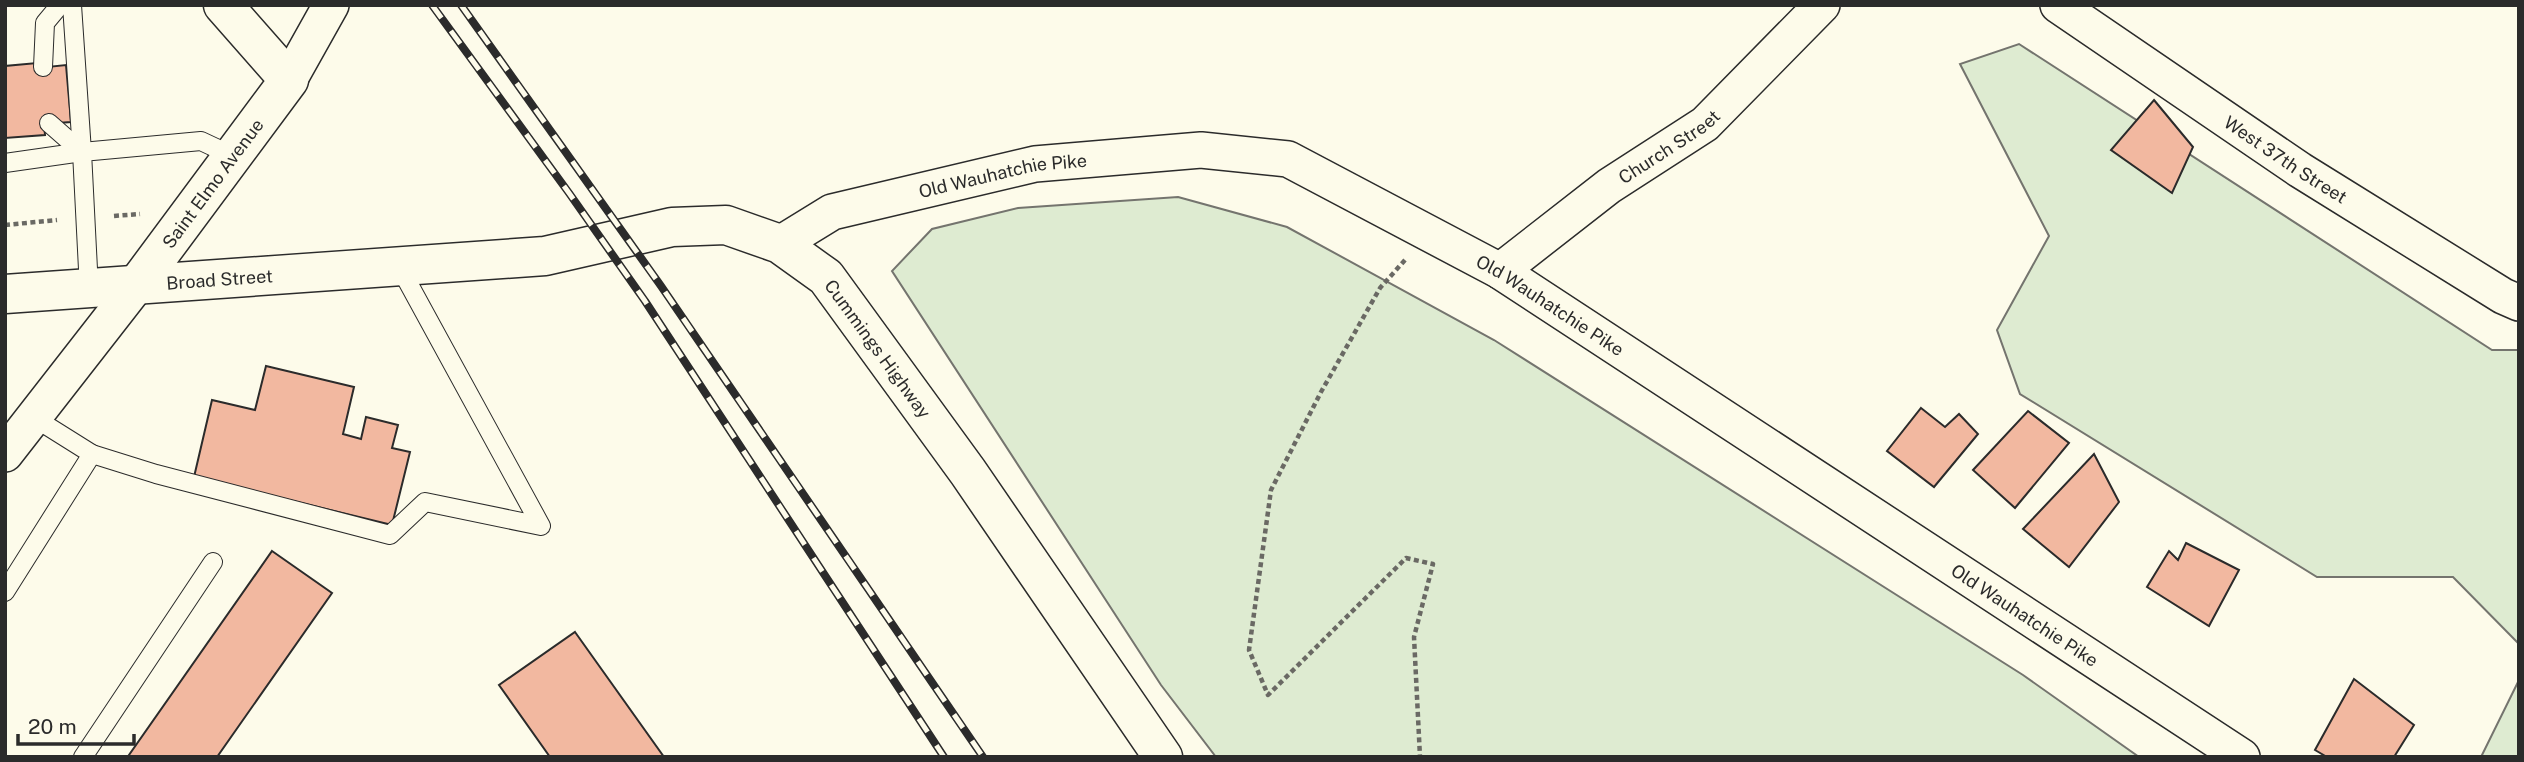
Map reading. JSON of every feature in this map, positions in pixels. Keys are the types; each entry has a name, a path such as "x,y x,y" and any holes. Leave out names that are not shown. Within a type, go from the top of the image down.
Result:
{"main road":[{"path":"223,5 289,80"},
{"name":"Saint Elmo Avenue","path":"136,286 289,80"},
{"name":"Cummings Highway","path":"416,265 545,256 672,227 726,225 780,244 826,276 968,472 1163,757"},
{"name":"Broad Street","path":"5,294 416,265"}],"street":[{"name":"Saint Elmo Avenue","path":"289,80 331,5"},
{"name":"Church Street","path":"1500,271 1609,186 1705,124 1822,5"},
{"name":"West 37th Street","path":"2058,5 2300,170 2503,296 2519,303"},
{"name":"Old Wauhatchie Pike","path":"780,244 832,212 1035,164 1201,150 1288,159 1500,271 2242,757"},
{"name":"Saint Elmo Avenue","path":"5,454 136,286"}],"lane":[{"path":"43,67 45,23 60,5"},
{"path":"72,5 89,289"},
{"path":"49,123 82,152"},
{"path":"5,163 82,152 201,141 233,156"},
{"path":"33,418 92,454 156,474 390,535 425,502 541,526 416,265"},
{"path":"5,592 92,454"},
{"path":"83,757 213,562"}],"path":[{"path":"1420,757 1414,637 1433,564 1406,558 1269,695 1249,650 1271,490 1321,392 1380,288 1430,234"}],"green space":[{"path":"2019,44 2492,350 2519,350 2519,644 2453,577 2317,577 2020,394 1997,330 2049,236 1960,64"},
{"path":"1178,197 1287,227 1494,340 2023,675 2139,757 1216,757 1161,685 892,271 932,229 1018,208"},
{"path":"2519,680 2519,757 2481,757"}],"building":[{"path":"37,63 38,68 66,65 71,122 44,124 45,135 5,138 5,66"},
{"path":"2154,100 2193,147 2172,193 2111,150"},
{"path":"266,366 354,387 343,434 361,439 366,417 398,425 392,448 410,452 392,525 194,477 212,400 255,410"},
{"path":"1921,408 1945,427 1959,414 1978,434 1934,487 1887,451"},
{"path":"2028,411 2069,443 2015,508 1973,470"},
{"path":"2094,454 2119,502 2069,567 2023,529"},
{"path":"2186,543 2239,570 2209,626 2147,587 2169,551 2178,560"},
{"path":"272,551 332,593 217,757 129,755"},
{"path":"575,632 664,757 550,757 499,685"},
{"path":"2354,679 2414,725 2394,757 2327,757 2315,750"}],"railway":[{"path":"432,5 645,301 944,757"},
{"path":"461,5 661,286 983,757"}]}
